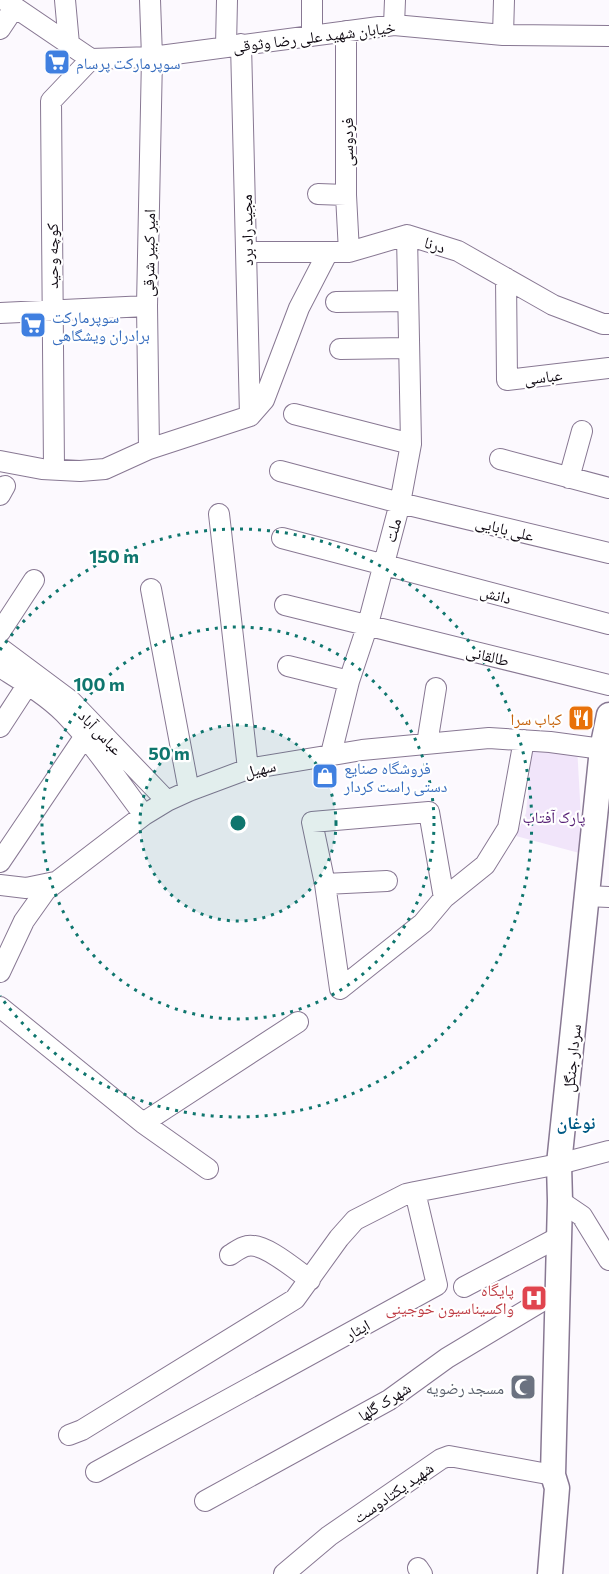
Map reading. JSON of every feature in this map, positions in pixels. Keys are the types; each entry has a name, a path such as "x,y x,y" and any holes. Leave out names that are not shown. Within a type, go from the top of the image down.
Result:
{"main road":[{"name":"سردار جنگل","path":"553,1475 559,1164 579,991 598,896 602,749 609,715"},
{"path":"537,1574 548,1488 553,1475"},
{"path":"550,1574 557,1488 553,1475"}],"street":[{"path":"66,0 69,44"},
{"name":"امیر کبیر شرقی","path":"149,449 147,306 152,57 150,0"},
{"name":"مجید راد برد","path":"227,0 234,45 247,252 246,306 250,416"},
{"path":"312,0 312,36"},
{"path":"393,25 395,0"},
{"path":"503,35 504,0"},
{"path":"0,29 9,4 90,59"},
{"name":"خیابان شهید علی رضا وثوقی","path":"90,59 152,57 393,25 503,35 609,36"},
{"name":"فردوسی","path":"346,32 346,195 349,252"},
{"name":"کوچه وحید","path":"54,469 51,102 90,59"},
{"path":"318,194 346,195"},
{"name":"درنا","path":"247,252 349,252 407,235 458,251 554,304 603,324 609,324"},
{"name":"ملت","path":"332,754 349,681 368,624 400,503 411,444 407,235"},
{"path":"0,461 42,469 80,471 105,469 149,449 250,416 264,400 299,308 328,252"},
{"name":"عباسی","path":"506,278 507,380 609,368"},
{"path":"336,302 408,301"},
{"path":"0,313 147,306"},
{"path":"340,349 408,348"},
{"path":"294,414 411,444"},
{"path":"569,477 582,431"},
{"path":"500,459 609,488"},
{"name":"علی بابایی","path":"280,471 400,503 609,553"},
{"path":"219,514 248,769"},
{"name":"دانش","path":"282,538 609,624"},
{"path":"0,632 34,580"},
{"path":"151,589 189,791"},
{"name":"طالقانی","path":"285,604 609,685"},
{"name":"عباس آباد","path":"0,648 71,701 167,801"},
{"path":"288,666 349,681"},
{"name":"عباس آباد","path":"0,668 28,684 63,712 85,736 144,815"},
{"path":"0,728 28,684"},
{"path":"427,744 436,688"},
{"path":"0,862 85,736"},
{"name":"سهیل","path":"0,972 24,921 46,890 55,882 144,815 167,801 248,769 332,754 489,738 602,749"},
{"path":"444,898 429,812 312,822 340,989 423,923 444,898 485,865 508,828 524,740"},
{"path":"324,884 387,881"},
{"path":"0,885 26,888 55,882"},
{"path":"0,1007 143,1123 208,1169"},
{"path":"143,1123 298,1022"},
{"path":"69,1435 82,1430 295,1299 339,1238 355,1220 406,1194 559,1164 609,1151"},
{"name":"ایثار","path":"96,1472 437,1285 415,1192"},
{"path":"560,1201 582,1216 609,1260"},
{"path":"464,1287 559,1237"},
{"path":"230,1255 248,1245 259,1247 310,1280"},
{"name":"شهرک گلها","path":"205,1501 389,1400 447,1358 557,1292"},
{"name":"شهید یکتادوست","path":"284,1574 329,1536 441,1459 450,1456 553,1475"}],"green space":[{"name":"پارک آفتاب","path":"577,746 583,854 516,836 526,813 532,747"}],"place":[{"name":"سوپرمارکت پرسام","path":"57,62"},
{"name":"سوپرمارکت برادران ویشگاهی","path":"33,325"},
{"name":"کباب سرا","path":"581,718"},
{"name":"فروشگاه صنایع دستی راست کردار","path":"325,776"},
{"name":"پایگاه واکسیناسیون خوجینی","path":"534,1298"},
{"name":"مسجد رضویه","path":"523,1387"}],"district":[{"name":"نوغان","path":"576,1122"}]}
